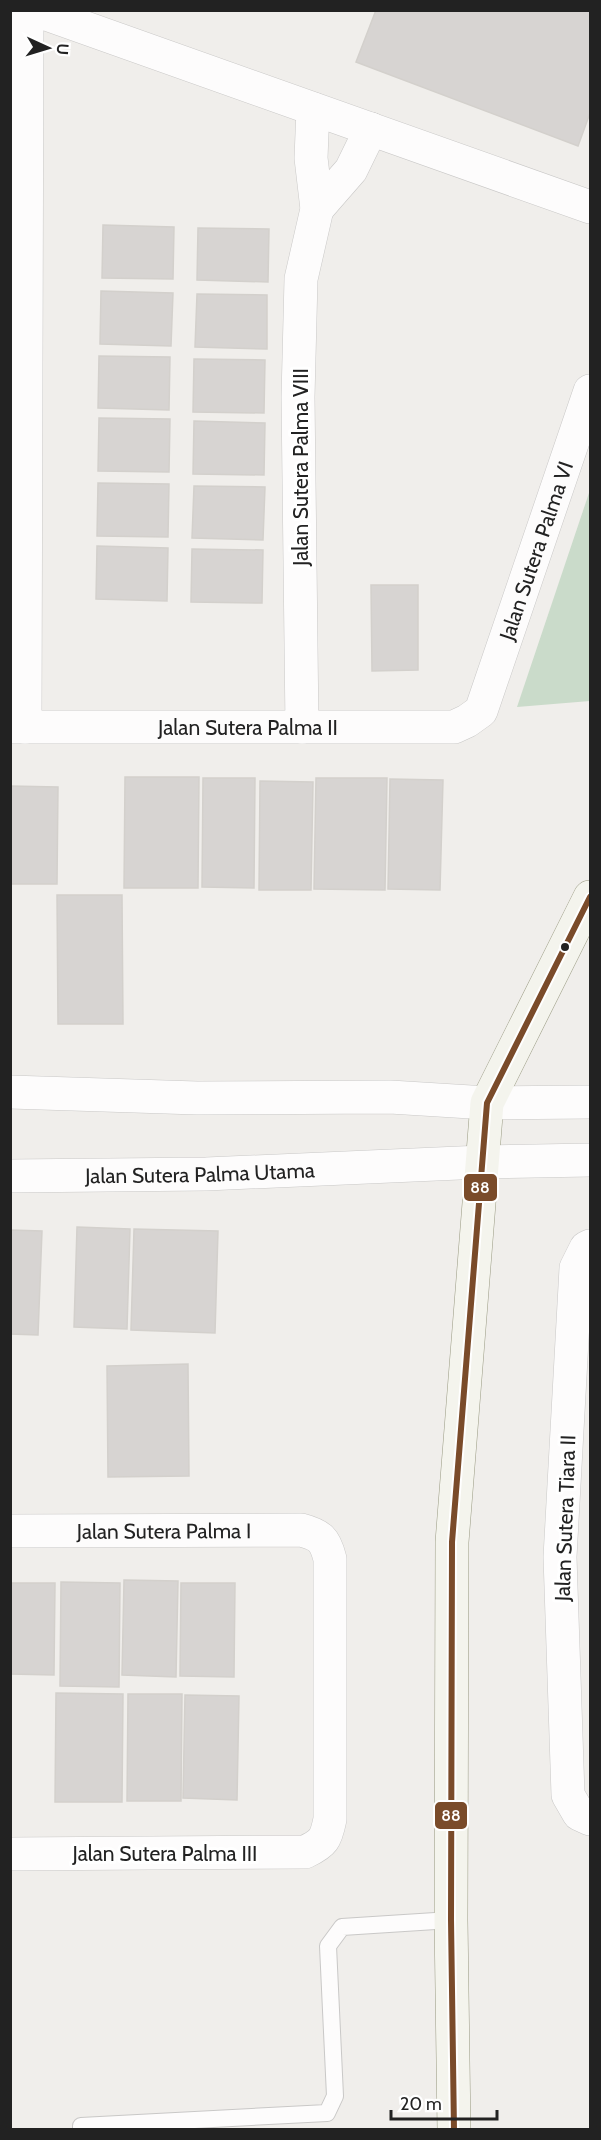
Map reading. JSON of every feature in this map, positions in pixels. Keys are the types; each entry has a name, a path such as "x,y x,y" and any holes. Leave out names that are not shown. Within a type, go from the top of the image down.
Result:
{"street":[{"path":"18,727 27,10"},
{"path":"35,10 591,207"},
{"name":"Jalan Sutera Palma VIII","path":"302,727 298,397 301,279 317,209 311,158 313,109"},
{"name":"Jalan Sutera Palma VIII","path":"317,209 351,170 370,129"},
{"name":"Jalan Sutera Palma VI","path":"481,711 591,391"},
{"name":"Jalan Sutera Palma II","path":"18,727 454,727 468,721 481,711"},
{"path":"454,2130 451,1920 452,1542 487,1104 591,897"},
{"path":"10,1092 197,1098 390,1097 487,1104 591,1102"},
{"name":"Jalan Sutera Palma Utama","path":"10,1176 206,1174 482,1162 591,1160"},
{"name":"Jalan Sutera Tiara II","path":"591,1246 586,1248 576,1268 560,1557 568,1795 579,1814 591,1819"},
{"name":"Jalan Sutera Palma I","path":"10,1531 301,1530 317,1534 327,1545 330,1559 330,1819 326,1837 318,1846"},
{"name":"Jalan Sutera Palma III","path":"10,1854 305,1852 318,1846"}],"lane":[{"path":"81,2130 81,2126 135,2127 327,2113 335,2096 328,1946 342,1927 451,1920"}],"green space":[{"path":"590,490 590,701 517,707"}],"building":[{"path":"376,10 590,10 590,113 578,146 356,62"},
{"path":"103,225 174,227 173,279 102,278"},
{"path":"198,228 269,229 268,282 197,280"},
{"path":"101,291 173,293 171,346 100,344"},
{"path":"197,294 267,295 267,349 195,347"},
{"path":"99,356 170,357 169,410 98,408"},
{"path":"194,359 265,360 264,413 193,412"},
{"path":"99,418 170,419 169,472 98,471"},
{"path":"194,421 265,423 264,475 193,474"},
{"path":"98,483 169,484 168,537 97,536"},
{"path":"194,486 265,487 263,540 192,538"},
{"path":"97,546 168,548 167,601 96,599"},
{"path":"192,549 263,550 262,603 191,602"},
{"path":"371,585 418,585 418,670 372,671"},
{"path":"125,777 199,777 198,888 124,888"},
{"path":"203,778 255,778 254,888 202,887"},
{"path":"316,778 387,778 385,890 314,889"},
{"path":"390,779 443,780 440,890 388,889"},
{"path":"260,781 313,782 311,890 259,890"},
{"path":"10,786 58,787 57,884 10,884"},
{"path":"57,895 122,895 123,1024 58,1024"},
{"path":"77,1227 130,1229 127,1329 74,1327"},
{"path":"134,1229 218,1231 215,1333 131,1330"},
{"path":"10,1230 42,1231 38,1335 10,1334"},
{"path":"188,1364 189,1476 108,1477 107,1366"},
{"path":"124,1580 178,1581 176,1677 122,1675"},
{"path":"61,1582 120,1583 119,1687 60,1686"},
{"path":"10,1583 55,1583 54,1675 10,1674"},
{"path":"181,1583 235,1583 234,1677 180,1676"},
{"path":"56,1693 123,1694 122,1802 55,1802"},
{"path":"128,1694 182,1694 181,1801 127,1801"},
{"path":"185,1695 239,1696 237,1800 183,1798"}],"transit line":[{"name":"88","path":"454,2130 451,1920 452,1542 487,1103 590,897"}]}
